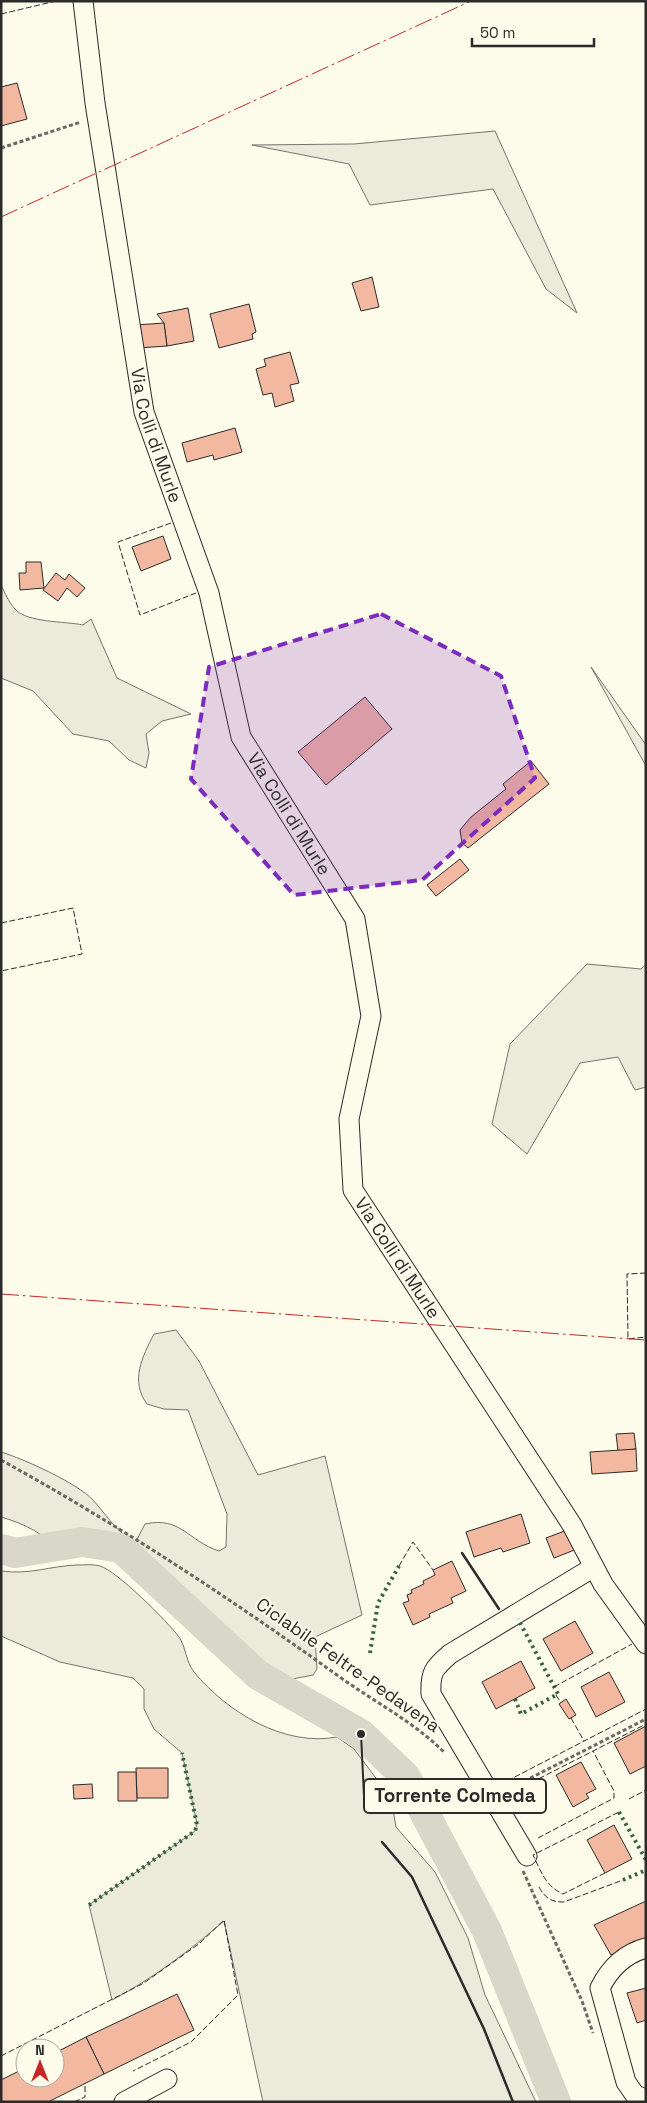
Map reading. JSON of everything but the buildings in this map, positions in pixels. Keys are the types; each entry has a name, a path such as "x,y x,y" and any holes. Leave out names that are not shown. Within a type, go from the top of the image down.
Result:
{"street":[{"name":"Via Colli di Murle","path":"83,1 97,117 144,412 209,593 241,737 355,919 371,1016 349,1119 353,1190 504,1418 572,1525 603,1584 646,1644"},
{"path":"524,1861 493,1797 431,1694 431,1676 438,1664 450,1654 594,1568"},
{"path":"646,1948 633,1952 609,1971 600,1988 626,2082 635,2095 646,2099"},
{"path":"124,2102 168,2079"}],"path":[{"path":"1,148 97,117"},
{"name":"Ciclabile Feltre-Pedavena","path":"1,1460 88,1508 263,1622 340,1677 395,1712 425,1734 448,1756"},
{"path":"493,1797 646,1719"},
{"path":"524,1861 582,2001 595,2038"}],"highlighted area":[{"path":"381,614 501,676 535,778 422,880 294,895 191,779 209,667"}],"shaded area":[{"path":"495,131 577,313 546,289 493,189 370,205 349,164 252,145 354,144"},
{"path":"1,585 13,607 28,617 83,625 91,619 117,678 191,714 162,721 146,734 149,753 146,768 129,760 109,741 73,734 33,691 1,678"},
{"path":"591,667 646,745 646,766"},
{"path":"587,964 641,969 646,964 646,1087 635,1090 618,1057 580,1063 527,1154 492,1124 510,1044"},
{"path":"176,1330 199,1361 258,1475 325,1456 362,1615 315,1637 317,1669 313,1675 287,1680 275,1679 275,1692 234,1656 198,1620 152,1594 130,1574 129,1555 145,1524 167,1523 176,1526 208,1547 219,1551 226,1547 227,1514 188,1410 164,1409 147,1404 139,1387 142,1360 154,1334"},
{"path":"1,1452 50,1472 85,1493 124,1535 118,1553 103,1549 62,1551 34,1530 1,1517"},
{"path":"98,1565 118,1577 164,1620 179,1637 194,1672 207,1687 240,1713 277,1731 297,1737 317,1739 337,1737 354,1749 391,1798 396,1827 435,1872 468,1938 485,1995 536,2102 263,2102 224,1921 171,1964 112,2000 89,1905 195,1831 197,1824 182,1753 154,1729 144,1709 144,1689 133,1678 60,1662 1,1636 1,1571 22,1572"}],"waterway":[{"path":"1,1549 15,1553 82,1542 121,1548 258,1675 361,1734 405,1776 487,1931 556,2102"}],"hedge":[{"path":"370,1653 378,1603 399,1566"},
{"path":"515,1699 521,1714 558,1694 518,1619"},
{"path":"89,1905 195,1831 197,1825 182,1753"},
{"path":"619,1812 646,1860"},
{"path":"623,1880 646,1870"}],"fence":[{"path":"1,14 56,1"},
{"path":"171,523 118,542 140,615 196,593"},
{"path":"1,923 73,908 82,954 1,971"},
{"path":"646,1273 627,1274 628,1339 646,1337"},
{"path":"399,1566 413,1542 433,1570"},
{"path":"554,1687 632,1644"},
{"path":"556,1695 561,1703"},
{"path":"507,1781 646,1709"},
{"path":"571,1718 584,1741"},
{"path":"501,1798 646,1724"},
{"path":"538,1838 614,1798 614,1791 593,1751"},
{"path":"629,1799 646,1790"},
{"path":"605,1873 563,1894 548,1882 533,1855 619,1812"},
{"path":"539,1887 549,1899 564,1902 623,1880"},
{"path":"1,2056 144,1983 200,1943 224,1920 238,1995 191,2042 133,2071"},
{"path":"74,2102 85,2097 85,2083"}],"wall":[{"path":"462,1553 499,1609"},
{"path":"382,1842 412,1877 484,2029 513,2102"}],"power":[{"path":"1,217 471,1"},
{"path":"1,1294 646,1340"}],"place":[{"name":"Torrente Colmeda","path":"361,1734"}]}
